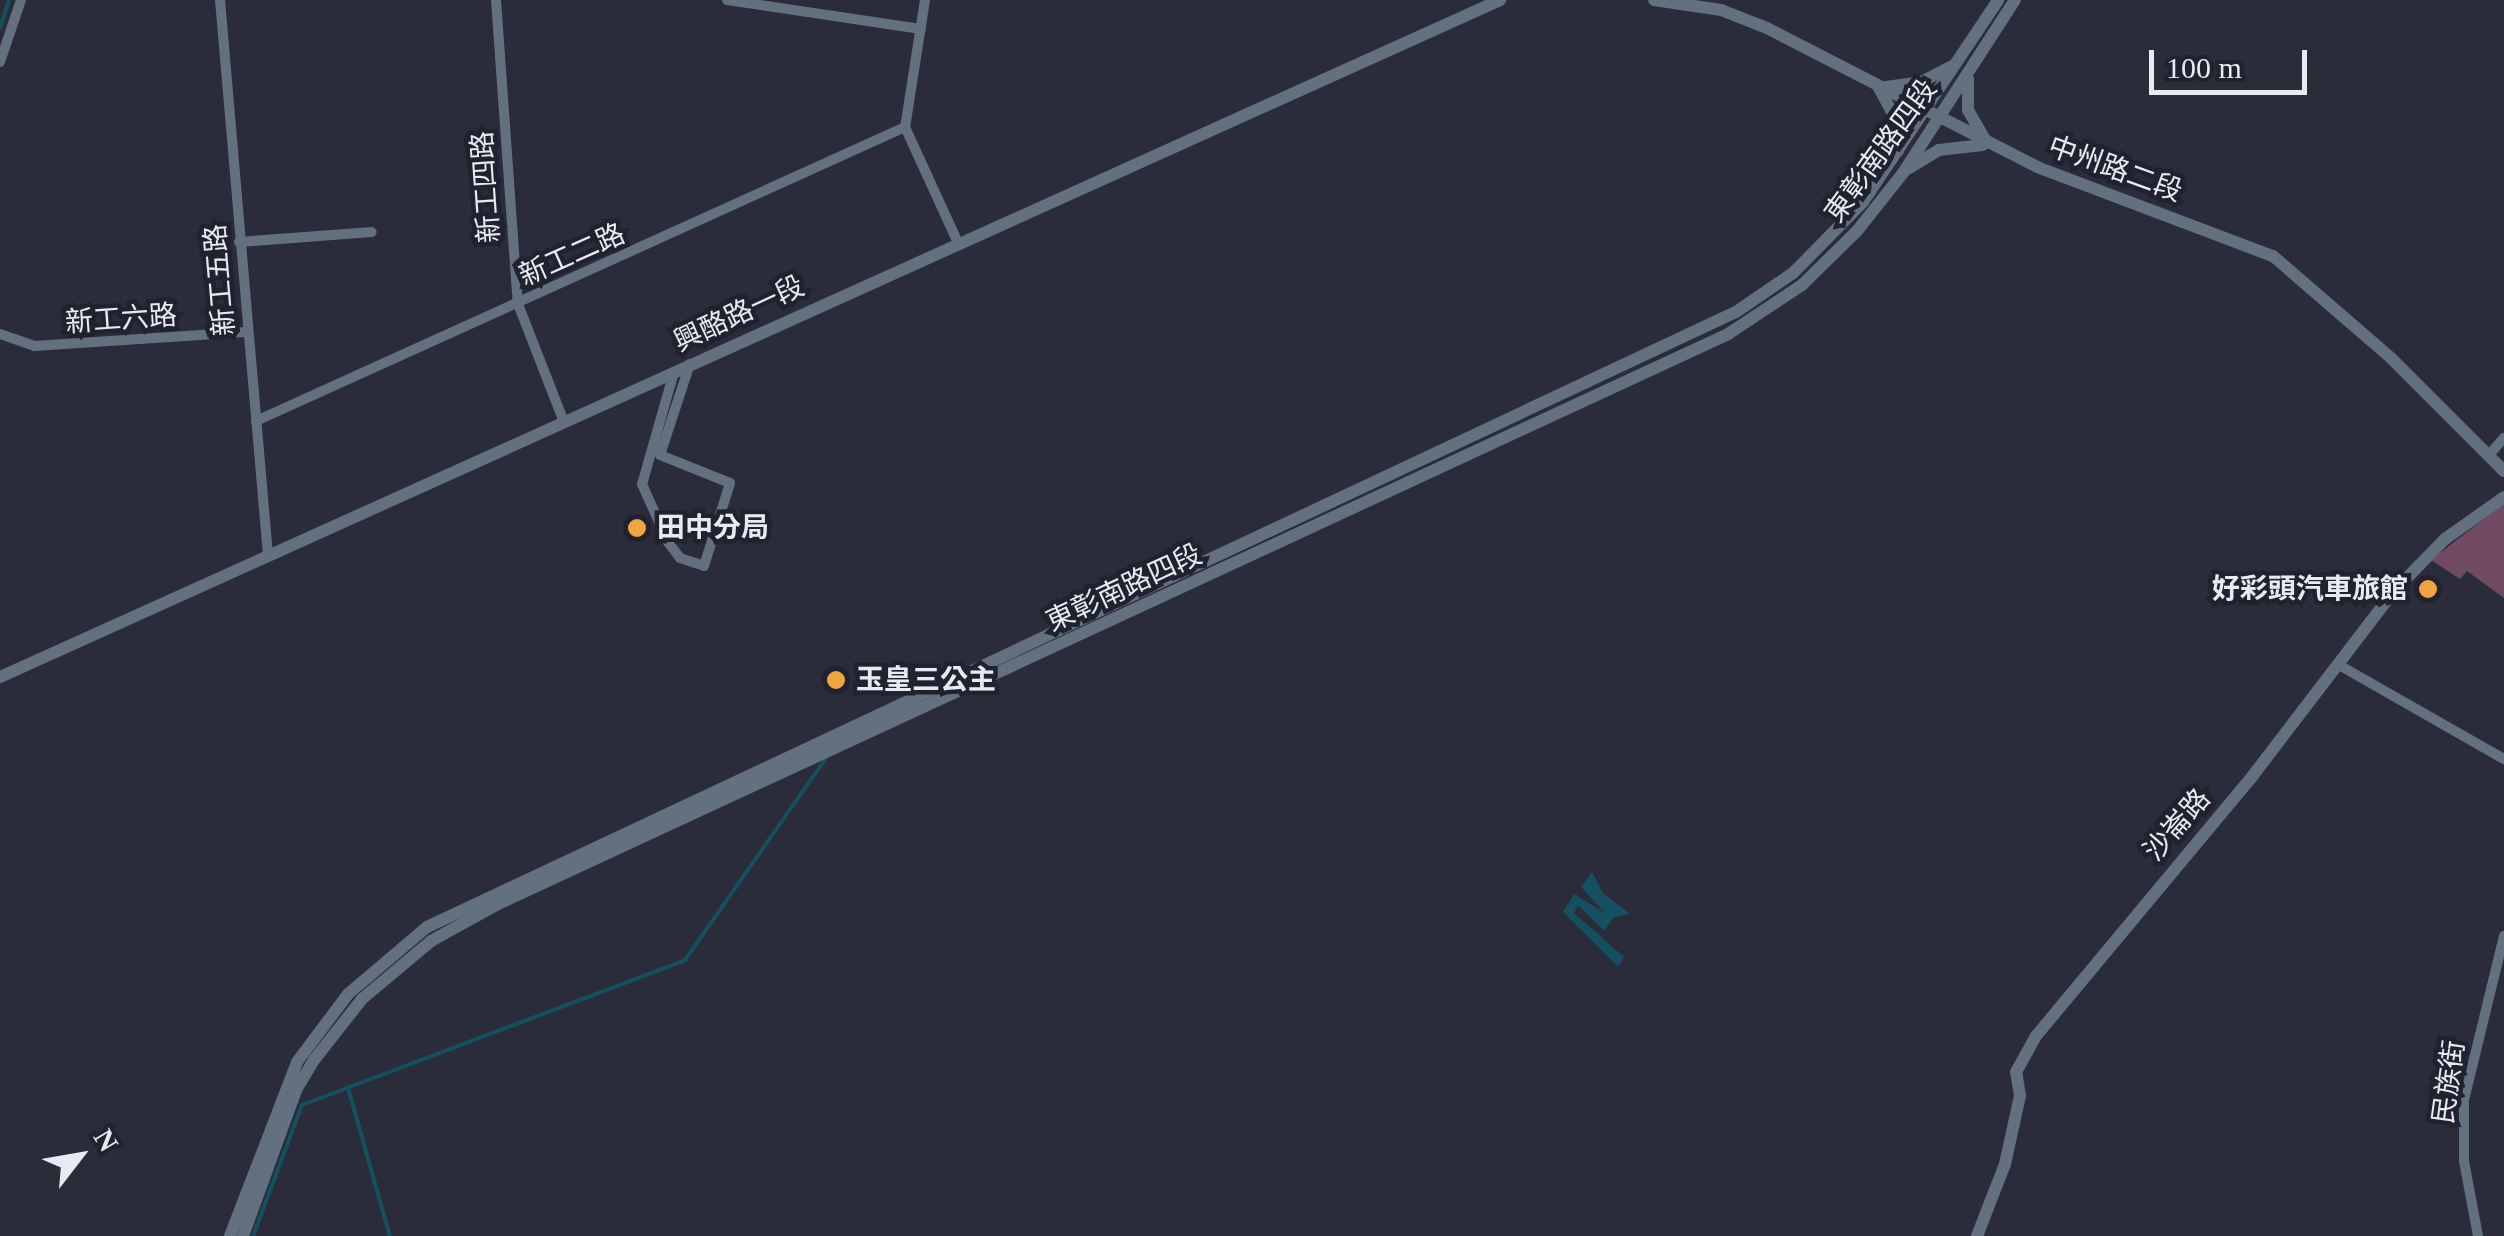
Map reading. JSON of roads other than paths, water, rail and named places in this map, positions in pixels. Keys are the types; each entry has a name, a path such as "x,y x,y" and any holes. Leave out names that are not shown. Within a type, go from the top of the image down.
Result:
{"street":[{"path":"0,62 22,0"},
{"name":"新工五路","path":"220,0 268,555"},
{"name":"新工四路","path":"496,0 518,304 564,422"},
{"path":"728,0 921,29"},
{"path":"925,0 905,126 958,243"},
{"name":"興酪路一段","path":"0,677 1500,0"},
{"name":"中州路二段","path":"1654,0 1721,10 1988,145 2273,256 2391,358 2504,471"},
{"name":"東彰南路四段","path":"1965,65 1998,0"},
{"name":"東彰南路四段","path":"243,1236 314,1060 362,998 431,941 498,904 1728,334 1830,260 1903,173 1932,116 1965,65 2015,0"},
{"path":"1896,159 1898,132 1879,88 1921,82 1965,65 1968,110 1988,145 1938,150 1903,173"},
{"name":"東彰南路四段","path":"230,1236 289,1075 348,994 428,927 1721,321 1821,248 1932,116"},
{"name":"新工二路","path":"256,421 905,126"},
{"path":"239,242 372,232"},
{"name":"新工六路","path":"0,334 34,346 246,332"},
{"path":"674,372 642,484 668,542 680,558 704,566 730,483 660,455 690,364"},
{"path":"2489,455 2504,438"},
{"name":"沙崙路","path":"1977,1236 2005,1164 2020,1096 2016,1072 2036,1036 2426,557 2504,496"},
{"path":"2339,666 2504,759"},
{"name":"民族街","path":"2478,1236 2464,1162 2464,1100 2504,936"}],"water":[{"path":"1592,872 1603,893 1630,914 1614,917 1604,931 1578,905 1574,913 1624,957 1618,967 1563,912 1574,894 1605,913 1581,887"}],"waterway":[{"path":"0,28 9,0"},
{"path":"253,1236 302,1105 685,960 825,759"},
{"path":"348,1088 390,1236"}],"place":[{"name":"田中分局","path":"637,528"},
{"name":"好彩頭汽車旅館","path":"2428,589"},
{"name":"玉皇三公主","path":"836,680"}]}
